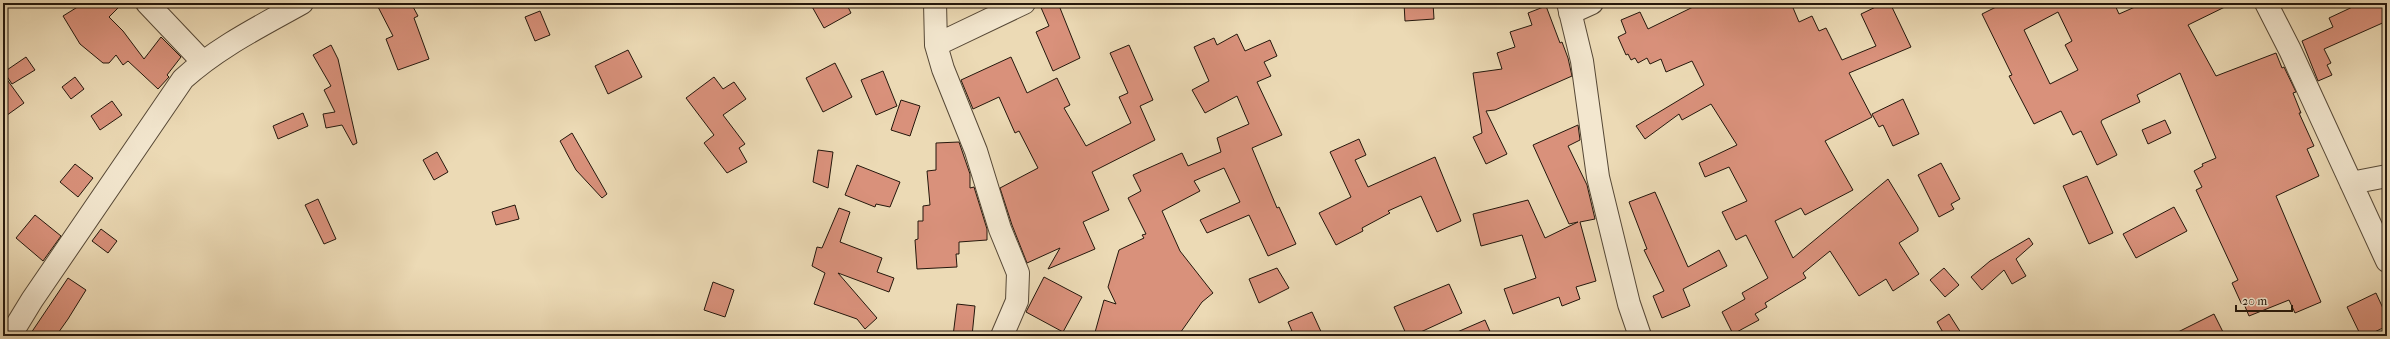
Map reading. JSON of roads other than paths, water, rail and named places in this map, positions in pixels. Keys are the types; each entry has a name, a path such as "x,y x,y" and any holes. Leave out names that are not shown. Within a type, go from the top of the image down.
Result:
{"street":[{"path":"147,3 202,61"},
{"path":"10,336 32,300 183,79 202,61 302,3"},
{"path":"935,3 936,45 946,79 976,151 1000,229 1018,273 1017,301 1002,336"},
{"path":"936,45 1024,3"},
{"path":"1592,3 1569,8 1582,61 1598,177 1629,304 1640,336"},
{"path":"2266,3 2290,50 2387,261"},
{"path":"2351,183 2387,176"}]}
